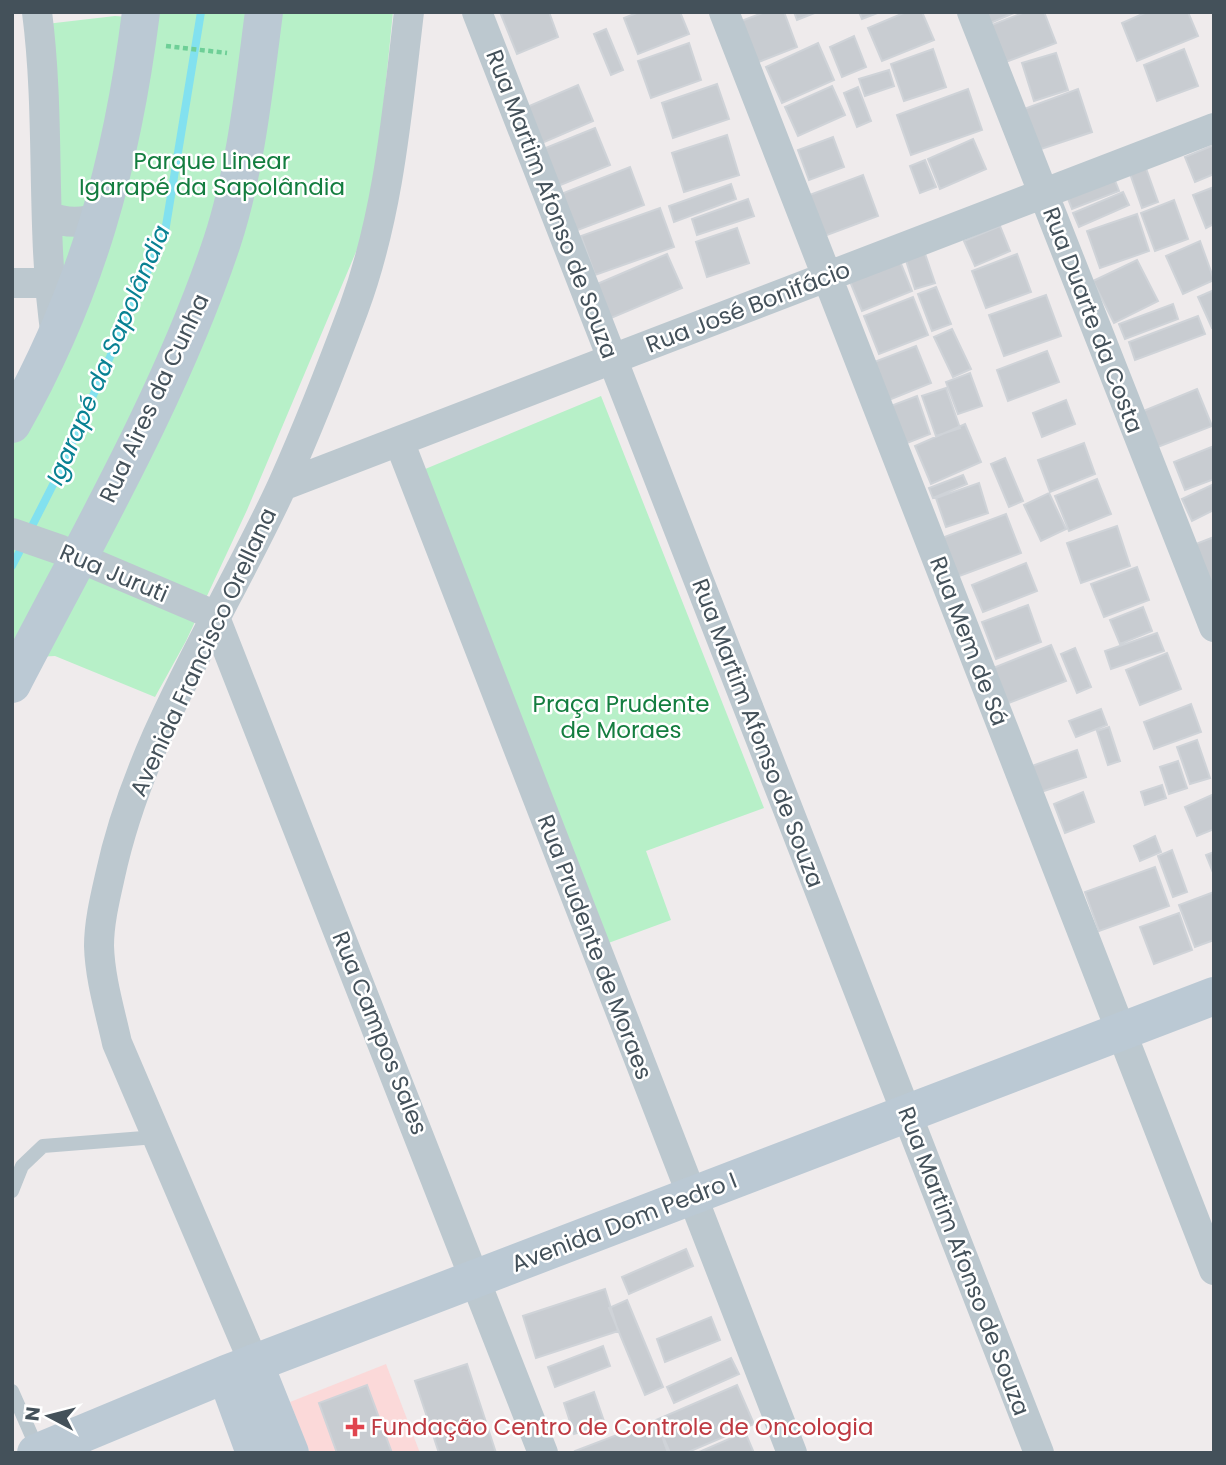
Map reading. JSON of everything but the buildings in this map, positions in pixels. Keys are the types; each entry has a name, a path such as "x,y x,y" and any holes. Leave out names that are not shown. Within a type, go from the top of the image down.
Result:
{"street":[{"path":"37,12 45,72 48,283 56,337"},
{"path":"12,424 56,337 81,279 103,217 118,156 141,12"},
{"name":"Rua Aires da Cunha","path":"12,684 70,553 192,325 223,239 243,151 264,12"},
{"name":"Avenida Francisco Orellana","path":"240,1369 156,1137 117,1043 104,988 99,945 104,901 127,812 214,615 282,486 355,305 387,189 409,12"},
{"name":"Rua Martim Afonso de Souza","path":"477,12 1039,1453"},
{"name":"Rua Mem de Sá","path":"724,12 1214,1270"},
{"name":"Rua Duarte da Costa","path":"971,12 1214,627"},
{"name":"Rua José Bonifácio","path":"282,486 1214,128"},
{"path":"47,216 64,222 82,223 103,217"},
{"path":"12,283 48,283"},
{"name":"Rua Prudente de Moraes","path":"399,441 792,1453"},
{"name":"Rua Juruti","path":"12,533 70,553 214,615"},
{"name":"Rua Campos Sales","path":"214,615 477,1278 543,1453"},
{"name":"Avenida Dom Pedro I","path":"37,1452 240,1369 1214,996"},
{"path":"240,1369 255,1453"},
{"path":"240,1369 290,1453"}],"lane":[{"path":"12,1191 22,1166 43,1146 156,1137"},
{"path":"12,1391 37,1452"}],"path":[{"path":"164,45 233,54"}],"shaded area":[{"name":"Fundação Centro de Controle de Oncologia","path":"386,1364 420,1453 310,1453 290,1402"}],"green space":[{"name":"Parque Linear Igarapé da Sapolândia","path":"152,12 393,12 376,179 361,240 247,510 186,641 155,697 55,656 18,658 12,667 12,442 79,314 46,292 46,24 115,16 150,19"},
{"name":"Praça Prudente de Moraes","path":"601,396 764,808 646,851 671,920 603,945 418,472"}],"waterway":[{"name":"Igarapé da Sapolândia","path":"29,532 58,475 165,232 201,12"},
{"name":"Igarapé da Sapolândia","path":"12,566 24,543"}],"place":[{"name":"Fundação Centro de Controle de Oncologia","path":"355,1427"}]}
